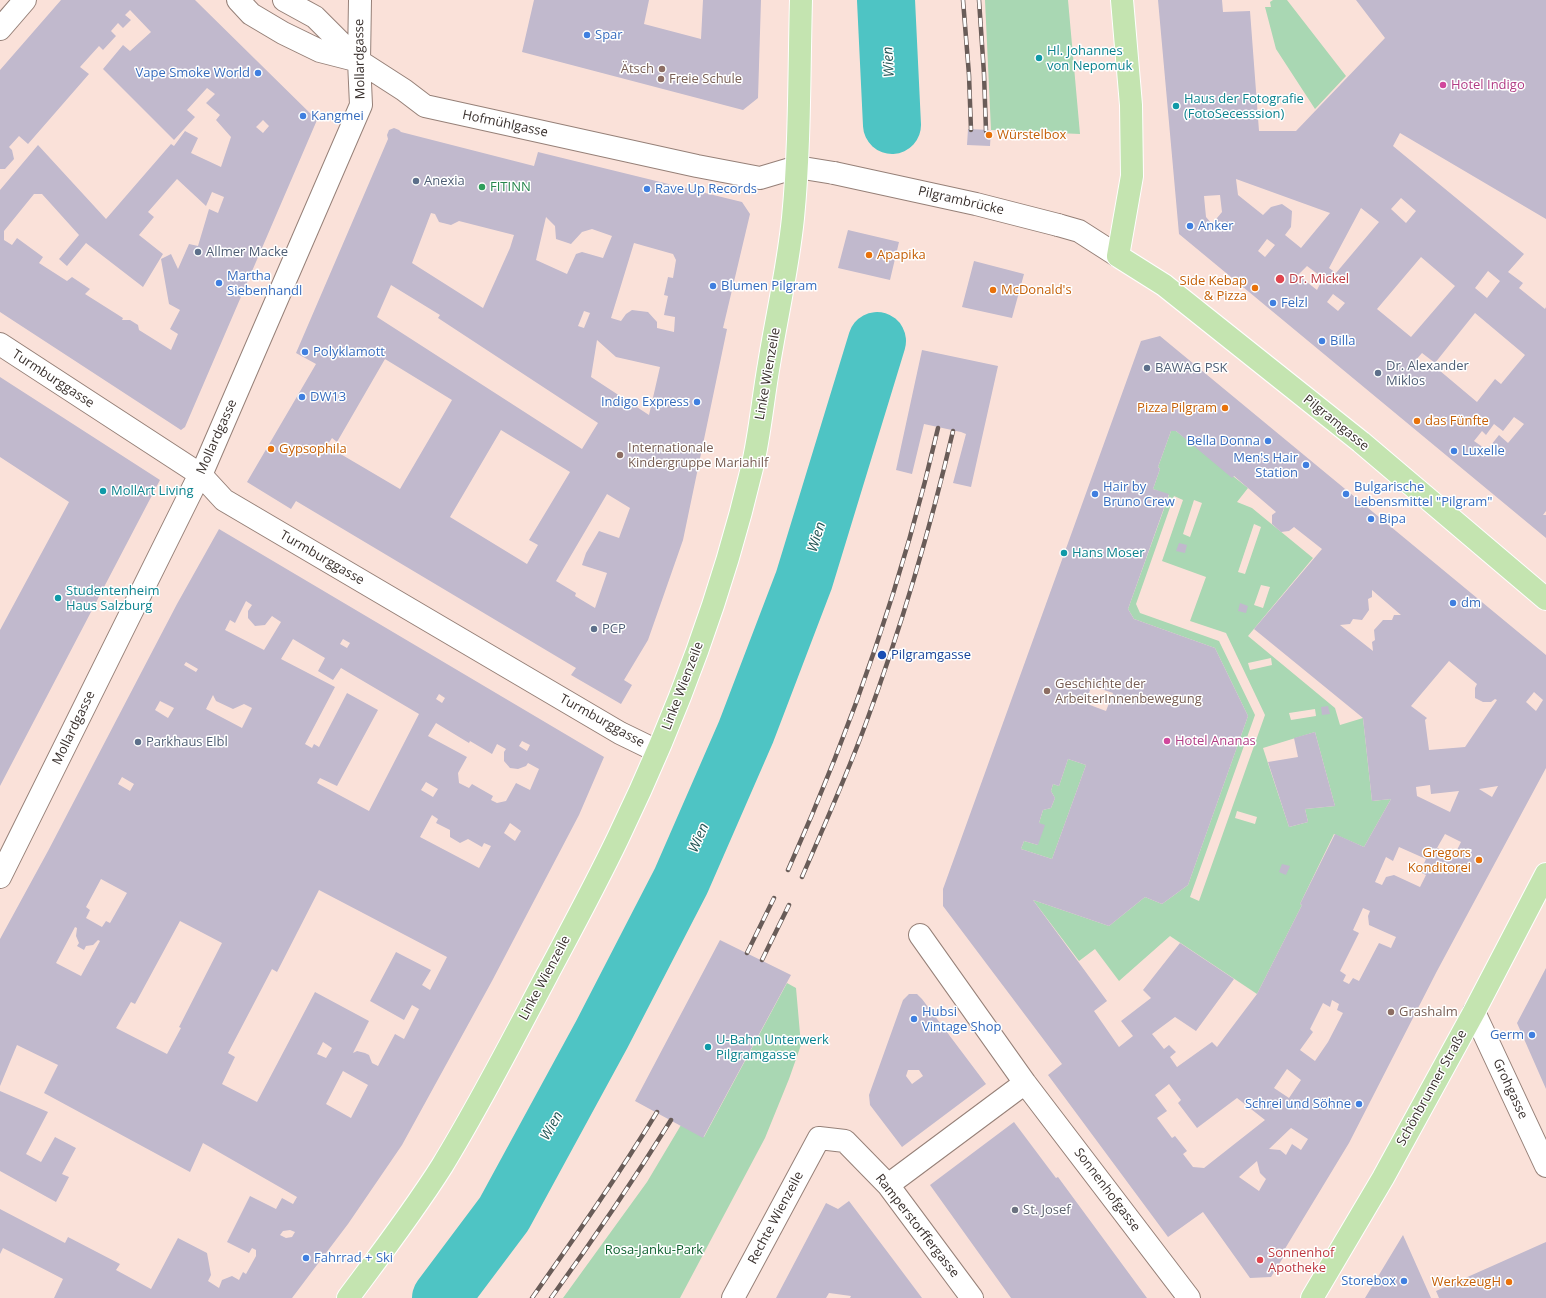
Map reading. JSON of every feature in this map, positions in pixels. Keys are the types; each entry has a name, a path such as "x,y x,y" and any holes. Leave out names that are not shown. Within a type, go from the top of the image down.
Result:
{"main road":[{"name":"Linke Wienzeile","path":"348,1298 423,1196 456,1143 618,838 685,684 722,579 753,464 784,285 793,218 797,167 801,0"},
{"path":"1118,256 1132,176 1131,105 1122,0"},
{"name":"Pilgramgasse","path":"1118,256 1164,285 1355,437 1546,599"},
{"name":"Schönbrunner Straße","path":"1312,1298 1380,1184 1474,1012 1546,874"}],"street":[{"path":"0,29 25,0"},
{"name":"Hofmühlgasse","path":"238,0 251,14 284,33 320,51 359,61 398,86 425,106 697,166 760,178 797,167"},
{"path":"284,0 316,17 359,61"},
{"name":"Mollardgasse","path":"0,877 191,491 201,475 361,105 359,61 360,0"},
{"name":"Pilgrambrücke","path":"797,167 834,173 976,204 1058,225 1079,231 1118,256"},
{"name":"Turmburggasse","path":"0,344 201,475 224,500 620,733 657,751"},
{"name":"Sonnenhofgasse","path":"920,935 1025,1083 1189,1298"},
{"name":"Grohgasse","path":"1474,1012 1546,1166"},
{"path":"888,1185 1025,1083"},
{"name":"Ramperstorffergasse","path":"819,1138 846,1141 888,1185 972,1298"},
{"name":"Rechte Wienzeile","path":"733,1298 819,1138"}],"green space":[{"path":"985,0 1068,0 1080,134 991,130"},
{"path":"1273,0 1287,0 1346,76 1315,109 1276,49 1265,7 1271,7 1270,2"},
{"path":"1171,431 1176,431 1248,488 1237,502 1252,508 1313,558 1248,636 1335,708 1340,725 1363,718 1372,801 1391,799 1364,847 1334,834 1300,904 1302,905 1257,994 1170,936 1119,981 1095,949 1079,961 1033,900 1109,926 1145,897 1162,904 1188,885 1248,716 1215,648 1134,619 1128,609 1169,495 1153,489 1160,469 1158,467","holes":["1174,496 1183,500 1162,561 1206,577 1190,621 1226,633 1265,715 1199,901 1190,897 1255,715 1219,641 1140,613 1136,604","1194,500 1202,503 1190,537 1183,534","1254,524 1261,527 1245,574 1238,572","1261,585 1270,587 1263,608 1254,605","1271,658 1272,665 1250,670 1248,663","1315,709 1316,716 1291,720 1289,713","1315,732 1335,806 1305,809 1308,822 1289,827 1263,748","1237,811 1257,817 1255,824 1235,818"]},
{"path":"1068,759 1086,765 1052,859 1021,849 1024,841 1038,845 1039,823 1043,810 1051,808 1055,798 1051,791 1053,784 1059,786"},
{"name":"Rosa-Janku-Park","path":"787,983 796,988 801,1045 765,1138 680,1298 563,1298 647,1182 681,1125 704,1137"}],"building":[{"path":"61,0 195,0 317,120 185,427 181,430 0,312 0,190 38,145 106,219 171,144 174,146 185,131 198,138 191,153 221,167 231,137 216,120 220,115 206,103 215,94 207,88 187,110 195,117 174,140 103,69 123,45 130,51 151,32 130,10 125,15 131,20 123,28 118,23 111,31 116,36 103,50 99,46 80,67 89,74 28,144 19,136 9,147 12,150 14,159 5,169 0,169 0,70","holes":["263,120 269,126 263,133 256,127","177,179 206,206 212,192 224,197 218,213 209,209 198,246 189,244 178,269 171,254 161,259 169,304 180,310 170,329 178,334 171,350 139,330 138,325 130,320 122,320 123,318 85,294 90,289 72,277 67,281 39,263 43,257 17,238 12,245 4,240 4,231 34,194 42,194 79,235 59,259 67,266 86,243 143,287 163,254 139,235 154,217 148,212"]},
{"path":"534,0 649,0 644,24 701,39 703,0 761,0 758,98 743,110 522,52"},
{"path":"1158,0 1222,0 1223,12 1250,11 1259,131 1296,131 1385,38 1356,0 1546,0 1546,219 1400,133 1393,146 1524,254 1508,272 1523,283 1519,288 1545,309 1546,307 1546,511 1543,515 1546,515 1546,538 1179,234","holes":["1236,179 1330,213 1301,248 1285,235 1291,227 1292,211 1282,204 1271,207 1263,215 1238,195","1220,195 1222,212 1212,224 1206,217 1204,196","1401,198 1416,211 1406,223 1391,209","1361,208 1379,222 1336,273 1329,268","1267,239 1275,245 1265,257 1258,251","1421,257 1455,286 1411,337 1377,309","1307,266 1323,278 1317,290 1298,275","1488,271 1500,281 1487,298 1475,288","1333,294 1345,303 1338,311 1327,302","1475,313 1525,355 1501,384 1495,379 1477,402 1433,365 1429,371 1415,361 1422,353 1435,363","1514,417 1524,424 1508,443 1499,435 1487,450 1474,441 1482,431 1486,435 1494,424 1503,431"]},
{"path":"394,128 401,132 534,166 538,152 742,202 750,214 723,328 727,329 683,540 648,640 624,680 632,685 621,704 571,675 576,668 296,501 291,509 247,482 316,364 296,353 388,139 387,135 389,130","holes":["431,213 435,214 439,222 451,225 459,221 514,235 510,248 483,308 412,263","546,217 555,226 556,239 571,244 582,232 592,229 612,236 603,258 582,252 576,254 567,274 536,260","634,243 673,254 676,260 673,278 668,277 664,295 668,296 664,315 675,317 674,332 657,328 657,322 648,312 632,310 626,314 621,321 611,318","391,285 440,315 438,318 598,423 582,449 377,317","584,311 590,313 584,328 578,326","597,340 616,357 660,367 649,415 591,377","385,359 452,400 400,489 327,446 332,438 337,442","501,430 570,472 529,540 538,545 527,564 450,517","607,494 630,508 619,538 599,531 586,553 582,565 607,573 595,608 575,596 576,593 556,581"]},
{"path":"968,129 991,130 990,146 967,145"},
{"name":"Apapika","path":"848,230 899,242 890,280 838,268"},
{"name":"McDonald's","path":"974,261 1024,274 1012,318 962,307"},
{"path":"1160,336 1546,655 1546,768 1437,971 1349,1143 1283,1252 1286,1253 1271,1277 1250,1278 1203,1212 1168,1237 1048,1075 1062,1064 943,906 943,889 1141,341","holes":["1171,431 1176,431 1232,478 1234,476 1276,512 1272,515 1272,524 1281,532 1289,531 1294,527 1322,549 1254,629 1363,718 1372,801 1391,799 1364,847 1335,834 1300,904 1302,905 1257,994 1217,1047 1212,1042 1177,1067 1170,1057 1176,1052 1169,1045 1164,1049 1152,1034 1175,1017 1196,1031 1234,979 1180,943 1143,990 1151,998 1121,1021 1133,1036 1119,1047 1094,1011 1107,1001 1033,900 1109,926 1145,897 1162,904 1188,885 1248,716 1215,648 1134,619 1128,609 1169,494 1153,489 1160,469 1158,467","1372,590 1401,615 1394,615 1392,620 1383,620 1374,630 1375,640 1372,642 1373,651 1340,625 1350,624 1353,619 1362,620 1369,610 1368,599 1372,597","1449,661 1477,684 1475,688 1475,698 1483,702 1491,702 1495,699 1497,700 1465,747 1429,750 1425,720 1427,718 1411,706","1092,686 1113,693 1106,711 1090,705 1087,697","1534,692 1543,700 1536,711 1526,702","1068,759 1086,765 1052,859 1021,849 1024,841 1038,845 1045,825 1039,823 1043,810 1051,808 1055,798 1051,791 1053,784 1059,786","1430,785 1431,794 1459,791 1450,812 1417,796 1416,787","1498,786 1492,797 1479,789","1445,834 1461,842 1454,856 1437,848","1399,847 1426,859 1420,872 1426,875 1420,887 1394,875 1386,877 1382,885 1375,882 1386,857 1393,861","1363,908 1370,911 1368,916 1369,925 1396,937 1391,948 1379,943 1359,981 1353,978 1349,984 1343,981 1346,975 1340,971 1359,933 1353,930","1332,1000 1339,1004 1337,1010 1343,1013 1328,1042 1315,1061 1300,1050 1313,1032 1310,1029 1323,1003 1330,1007","1287,1069 1301,1080 1289,1098 1274,1088","1169,1084 1181,1100 1178,1103 1197,1128 1237,1098 1265,1120 1204,1168 1193,1167 1183,1154 1187,1151 1175,1136 1172,1138 1157,1118 1167,1111 1155,1095","1291,1128 1308,1139 1301,1150 1292,1144 1286,1155 1280,1150 1269,1149","1257,1161 1260,1173 1266,1179 1259,1191 1239,1177"]},
{"path":"922,350 998,366 971,487 953,483 966,434 961,432 924,424 912,474 896,470"},
{"path":"0,377 160,480 0,786 0,630 69,502 0,457"},
{"path":"219,529 604,757 579,815 492,981 402,1145 348,1224 292,1298 54,1298 63,1279 3,1248 0,1254 0,1209 65,1243 68,1237 120,1264 116,1270 151,1289 178,1238 207,1253 211,1275 208,1281 219,1288 222,1280 232,1276 239,1280 243,1272 246,1274 256,1256 256,1250 252,1248 249,1253 227,1242 250,1196 276,1209 282,1198 293,1204 297,1197 203,1143 190,1172 44,1093 58,1065 17,1045 0,1086 0,939 48,851 177,604","holes":["246,601 252,605 248,611 248,618 255,626 265,625 272,616 281,622 264,650 225,630 230,620 235,623","293,639 325,658 318,671 333,680 341,668 419,714 369,811 317,783 320,778 337,786 378,710 347,693 319,747 314,744 312,748 305,744 335,687 281,659","343,639 350,643 347,648 340,644","186,662 198,669 196,672 184,665","439,694 445,698 442,703 436,699","213,695 216,701 233,709 244,704 252,708 242,728 206,709","160,701 174,708 168,718 155,710","436,723 469,743 470,741 492,754 497,744 506,749 504,752 504,761 510,768 518,769 526,766 528,763 539,769 530,790 516,783 506,801 497,803 491,800 493,796 472,784 469,788 459,783 458,773 467,757 428,736","522,741 530,745 527,751 519,746","122,777 134,784 130,791 118,784","426,782 438,789 433,797 421,790","432,815 438,819 436,823 450,830 450,837 460,843 468,839 482,847 484,843 491,846 479,868 420,837","510,823 521,831 515,841 504,833","101,879 127,893 110,923 106,921 102,927 86,918 90,910 86,907","319,890 447,957 430,990 422,985 431,970 396,952 370,1001 404,1020 412,1005 419,1009 404,1039 395,1034 378,1066 372,1063 369,1055 357,1051 353,1053 369,1021 315,992 257,1102 222,1084 235,1057 228,1053 272,969 277,972","180,921 222,943 179,1027 181,1028 167,1054 116,1028 131,1002 135,1004","75,927 77,928 76,936 79,943 77,946 84,950 86,946 93,945 98,940 100,941 81,976 56,963","323,1042 332,1048 326,1058 317,1054","343,1071 368,1085 351,1118 326,1104","290,1230 295,1232 292,1237 286,1238 280,1235 283,1231"]},
{"path":"1179,543 1187,545 1185,553 1176,551"},
{"path":"1240,603 1248,606 1246,613 1238,611"},
{"path":"1328,706 1330,714 1322,715 1321,707"},
{"path":"1315,732 1335,806 1305,809 1308,822 1289,827 1268,762 1298,757 1294,738"},
{"path":"1282,864 1290,866 1286,875 1279,872"},
{"name":"U-Bahn Unterwerk Pilgramgasse","path":"720,940 791,975 703,1138 635,1101"},
{"path":"1546,968 1546,1089 1517,1023"},
{"path":"909,994 917,994 922,999 986,1084 902,1147 870,1105 869,1095 903,1000","holes":["908,1070 919,1070 923,1076 912,1084 906,1076"]},
{"path":"0,1091 48,1112 26,1154 41,1162 55,1137 76,1148 62,1174 69,1177 56,1202 0,1171"},
{"name":"St. Josef","path":"1014,1122 1056,1178 1058,1177 1147,1298 1011,1298 930,1185"},
{"path":"849,1201 922,1298 850,1298 851,1296 829,1293 826,1298 776,1298 826,1203 838,1209"},
{"path":"1403,1235 1431,1298 1365,1298"},
{"path":"1546,1242 1546,1298 1439,1298 1436,1291"}],"waterway":[{"name":"Wien","path":"886,0 892,125"},
{"name":"Wien","path":"441,1298 504,1214 602,1034 681,881 746,732 804,580 877,341"}],"railway":[{"path":"963,0 969,75 971,130"},
{"path":"979,0 986,131"},
{"path":"788,870 834,762 874,652 909,541 938,428"},
{"path":"802,877 851,762 879,687 925,542 953,431"},
{"path":"747,953 774,898"},
{"path":"762,960 789,905"},
{"path":"532,1298 612,1183 657,1112"},
{"path":"551,1298 612,1210 671,1120"}],"place":[{"name":"Spar","path":"587,35"},
{"name":"Hl. Johannes von Nepomuk","path":"1039,58"},
{"name":"Ätsch","path":"662,69"},
{"name":"Vape Smoke World","path":"258,73"},
{"name":"Freie Schule","path":"661,79"},
{"name":"Hotel Indigo","path":"1443,85"},
{"name":"Haus der Fotografie (FotoSecesssion)","path":"1176,106"},
{"name":"Kangmei","path":"303,116"},
{"name":"Würstelbox","path":"989,135"},
{"name":"Anexia","path":"416,181"},
{"name":"FITINN","path":"482,187"},
{"name":"Rave Up Records","path":"647,189"},
{"name":"Anker","path":"1190,226"},
{"name":"Allmer Macke","path":"198,252"},
{"name":"Apapika","path":"869,255"},
{"name":"Dr. Mickel","path":"1280,279"},
{"name":"Martha Siebenhandl","path":"219,283"},
{"name":"Blumen Pilgram","path":"713,286"},
{"name":"Side Kebap & Pizza","path":"1255,288"},
{"name":"McDonald's","path":"993,290"},
{"name":"Felzl","path":"1273,303"},
{"name":"Billa","path":"1322,341"},
{"name":"Polyklamott","path":"305,352"},
{"name":"BAWAG PSK","path":"1147,368"},
{"name":"Dr. Alexander Miklos","path":"1378,373"},
{"name":"DW13","path":"302,397"},
{"name":"Indigo Express","path":"697,402"},
{"name":"Pizza Pilgram","path":"1225,408"},
{"name":"das Fünfte","path":"1417,421"},
{"name":"Bella Donna","path":"1268,441"},
{"name":"Gypsophila","path":"271,449"},
{"name":"Luxelle","path":"1454,451"},
{"name":"Internationale Kindergruppe Mariahilf","path":"620,455"},
{"name":"Men's Hair Station","path":"1306,465"},
{"name":"MollArt Living","path":"103,491"},
{"name":"Hair by Bruno Crew","path":"1095,494"},
{"name":"Bulgarische Lebensmittel \"Pilgram\"","path":"1346,494"},
{"name":"Bipa","path":"1371,519"},
{"name":"Hans Moser","path":"1064,553"},
{"name":"Studentenheim Haus Salzburg","path":"58,598"},
{"name":"dm","path":"1453,603"},
{"name":"PCP","path":"594,629"},
{"name":"Pilgramgasse","path":"882,655"},
{"name":"Geschichte der ArbeiterInnenbewegung","path":"1047,691"},
{"name":"Hotel Ananas","path":"1167,741"},
{"name":"Parkhaus Elbl","path":"138,742"},
{"name":"Gregors Konditorei","path":"1479,860"},
{"name":"Grashalm","path":"1391,1012"},
{"name":"Hubsi Vintage Shop","path":"914,1019"},
{"name":"Germ","path":"1532,1035"},
{"name":"U-Bahn Unterwerk Pilgramgasse","path":"708,1047"},
{"name":"Schrei und Söhne","path":"1359,1104"},
{"name":"St. Josef","path":"1015,1210"},
{"name":"Fahrrad + Ski","path":"306,1258"},
{"name":"Sonnenhof Apotheke","path":"1260,1260"},
{"name":"Storebox","path":"1404,1281"},
{"name":"WerkzeugH","path":"1509,1282"}]}
